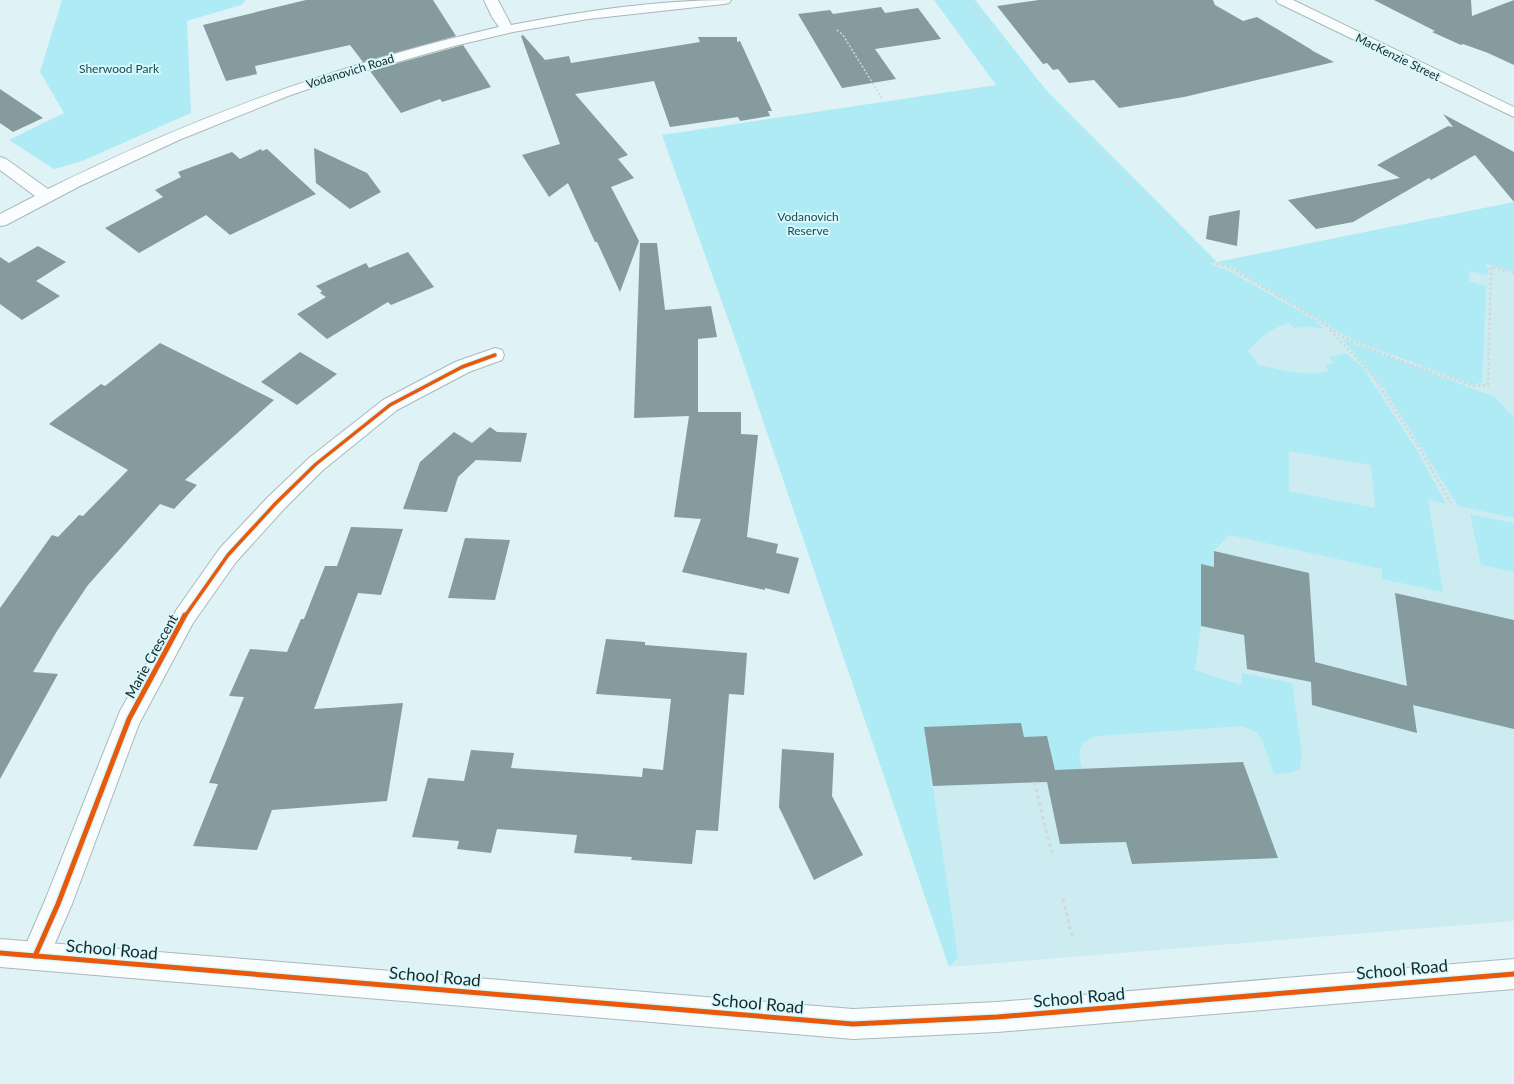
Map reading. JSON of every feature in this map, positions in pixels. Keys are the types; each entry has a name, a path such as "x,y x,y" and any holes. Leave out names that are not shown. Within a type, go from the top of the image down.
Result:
{"street":[{"path":"491,0 499,17 508,30"},
{"name":"Vodanovich Road","path":"0,221 46,196 178,134 285,92 402,55 508,30 571,18 724,0"},
{"name":"MacKenzie Street","path":"1283,0 1514,113"},
{"path":"0,162 46,196"},
{"name":"Marie Crescent","path":"35,956 58,904 129,718 185,616 228,556 276,503 316,464 390,405 462,368 496,355"},
{"name":"School Road","path":"0,953 853,1024 997,1017 1514,974"}],"path":[{"path":"968,0 1029,82 1192,249 1205,260 1231,268 1345,338 1410,364 1474,386 1488,385 1491,267 1514,274"},
{"path":"837,30 843,35 883,100"},
{"path":"1327,326 1372,375 1417,444 1452,505"},
{"path":"1034,782 1052,853"},
{"path":"1062,899 1073,940"}],"shaded area":[{"path":"1514,202 1514,921 949,967 737,344 1217,262"}],"green space":[{"name":"Sherwood Park","path":"62,0 246,0 241,5 187,21 191,113 82,161 54,169 9,140 64,113 40,72"},
{"name":"Vodanovich Reserve","path":"934,0 975,0 1046,90 1217,262 1209,263 1232,273 1315,320 1323,328 1305,326 1294,328 1289,323 1272,330 1262,337 1248,351 1259,365 1310,374 1329,371 1325,365 1333,363 1329,357 1346,353 1363,368 1416,449 1446,504 1428,500 1443,592 1382,579 1382,569 1229,535 1214,551 1214,567 1201,564 1201,626 1195,670 1241,685 1242,673 1292,683 1302,754 1300,769 1290,773 1274,774 1263,742 1257,733 1243,726 1098,736 1086,741 1080,749 1080,759 1083,771 1055,771 1047,736 1024,737 1021,723 924,727 958,957 949,967 737,344 662,135 996,85","holes":["1289,451 1371,465 1375,508 1289,491"]},
{"path":"1514,202 1514,272 1487,264 1485,266 1488,268 1488,275 1469,271 1469,281 1486,286 1482,382 1473,385 1353,340 1232,267 1217,262"},
{"path":"1342,339 1495,397 1514,418 1514,518 1458,506 1385,390"},
{"path":"1470,514 1514,523 1514,572 1481,565"}],"building":[{"path":"306,0 433,0 456,36 363,62 350,45 255,66 257,74 226,81 203,25"},
{"path":"1039,0 1213,0 1215,5 1243,21 1257,17 1311,50 1334,62 1184,97 1119,108 1094,80 1069,83 1058,69 1053,70 1047,63 1043,64 997,6"},
{"path":"1374,0 1471,0 1472,16 1514,0 1514,65 1488,53 1463,44 1461,45 1432,32 1435,31"},
{"path":"881,7 885,13 918,8 941,39 875,49 896,79 842,88 798,14 830,10 833,14"},
{"path":"523,35 545,60 569,56 571,63 700,42 698,37 737,37 737,42 740,41 772,111 768,111 770,116 740,121 738,117 670,127 654,81 575,94 628,155 618,159 634,178 611,187 639,241 620,292 568,183 549,197 522,155 560,144 521,36"},
{"path":"463,45 491,87 442,102 440,99 401,113 370,71"},
{"path":"0,89 43,118 13,132 0,123"},
{"path":"1443,114 1514,152 1514,202 1475,155 1431,180 1429,178 1353,222 1316,229 1288,200 1400,178 1377,165 1448,126 1453,127"},
{"path":"314,148 367,173 381,192 350,209 316,183"},
{"path":"261,149 262,151 267,149 316,194 230,235 206,215 139,253 105,228 163,197 155,190 181,177 178,172 232,152 240,159"},
{"path":"1240,210 1237,246 1206,239 1209,216"},
{"path":"640,243 657,243 665,310 711,306 717,337 698,339 698,412 741,412 741,434 758,435 747,537 778,544 776,553 799,558 789,594 682,572 701,519 674,517 689,416 634,418"},
{"path":"38,246 66,262 36,281 60,296 22,320 0,304 0,257 9,263"},
{"path":"408,252 434,287 391,305 388,302 327,339 297,314 326,297 320,293 322,291 316,286 366,263 369,268"},
{"path":"160,343 274,400 185,480 197,485 174,509 160,504 88,585 57,631 33,672 58,674 0,779 0,608 52,535 58,537 79,515 83,516 128,470 49,424 101,384 105,386"},
{"path":"300,352 337,374 297,405 261,382"},
{"path":"490,427 497,432 527,433 521,462 476,460 458,477 447,512 403,509 420,462 454,432 472,443"},
{"path":"351,527 403,529 381,595 358,593 314,709 403,703 387,801 272,810 257,850 193,846 218,784 209,783 244,697 229,696 250,649 287,652 301,619 304,619 325,566 337,566"},
{"path":"465,538 510,540 495,600 448,598"},
{"path":"1214,551 1309,573 1315,662 1407,686 1395,593 1514,620 1514,729 1413,705 1417,733 1312,705 1311,682 1247,669 1244,635 1201,626 1201,564 1214,567"},
{"path":"606,639 645,642 645,645 747,653 744,695 729,694 718,831 696,830 692,864 631,860 632,857 574,853 577,835 497,829 491,853 457,849 459,841 412,837 428,778 464,781 471,750 514,753 511,768 642,777 643,768 663,770 671,699 596,694"},
{"path":"1021,723 1024,737 1047,736 1055,770 1243,762 1278,858 1132,864 1126,842 1060,844 1047,782 933,786 924,727"},
{"path":"782,749 834,753 832,796 863,855 814,880 779,807"}],"cycle path":[{"path":"35,956 58,904 129,719 185,616 228,555 276,503 316,464 390,405 462,367 495,355"},
{"path":"0,953 853,1024 997,1017 1514,974"}]}
